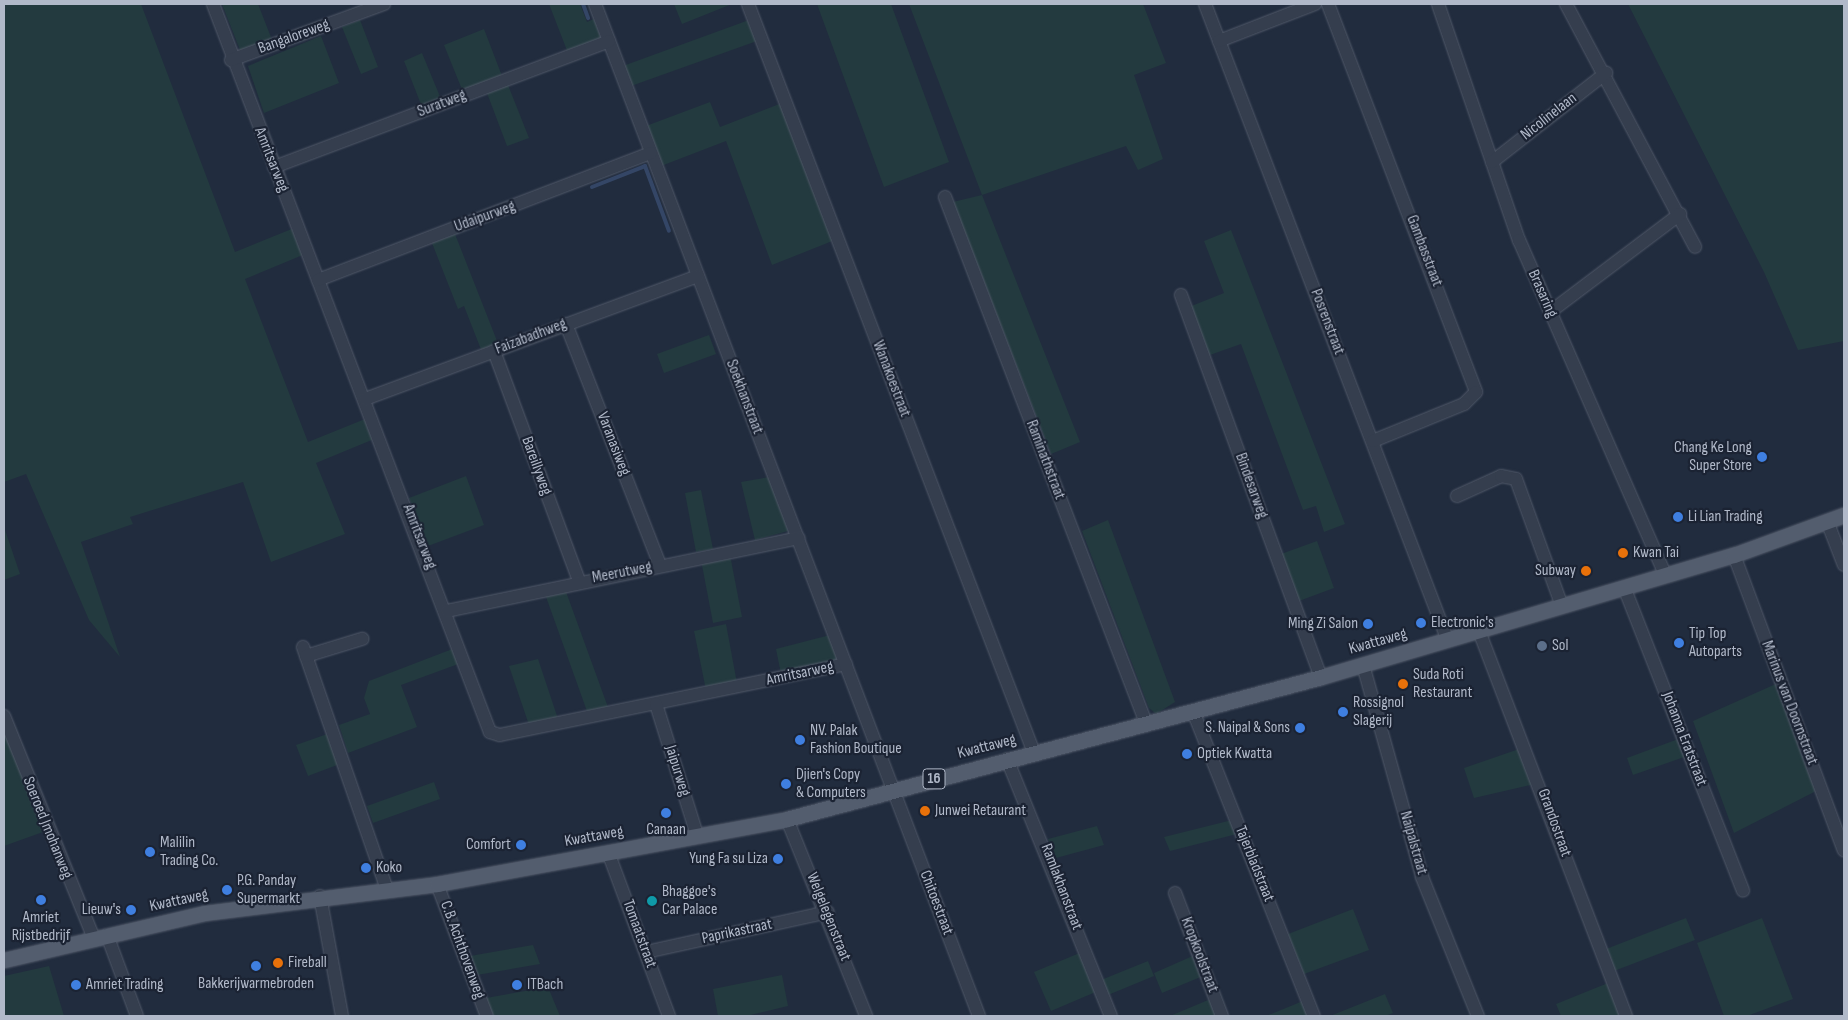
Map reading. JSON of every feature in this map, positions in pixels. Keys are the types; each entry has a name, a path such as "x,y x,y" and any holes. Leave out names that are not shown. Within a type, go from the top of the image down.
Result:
{"main road":[{"name":"Kwattaweg","path":"4,960 205,913 320,896 437,884 608,852 698,838 788,819 1007,759 1321,677 1448,641 1734,555 1844,515"}],"street":[{"name":"Amritsarweg","path":"213,4 231,60 447,610 490,732 500,735 846,664"},
{"name":"Bangaloreweg","path":"231,60 384,4"},
{"name":"Soekhanstraat","path":"595,4 846,664 892,791"},
{"name":"Wanakoestraat","path":"748,4 1034,753"},
{"name":"Posrenstraat","path":"1204,4 1374,441 1448,641"},
{"path":"1220,41 1315,4"},
{"name":"Gambasstraat","path":"1328,4 1476,392 1464,404 1374,441"},
{"name":"Brasaring","path":"1438,4 1492,162 1550,312 1666,576"},
{"path":"1566,4 1606,73 1680,214 1695,248"},
{"name":"Suratweg","path":"274,167 609,41"},
{"name":"Nicolinelaan","path":"1492,162 1606,73"},
{"name":"Udaipurweg","path":"318,280 651,153"},
{"name":"Raminathstraat","path":"945,197 1146,722"},
{"path":"1550,312 1680,214"},
{"name":"Faizabadhweg","path":"365,399 698,276"},
{"name":"Bindesarweg","path":"1181,295 1321,677"},
{"name":"Varanasiweg","path":"566,324 660,565"},
{"name":"Bareillyweg","path":"494,351 579,582"},
{"path":"1457,496 1501,476 1516,478 1562,606"},
{"path":"1827,521 1844,565"},
{"name":"Meerutweg","path":"447,610 798,538"},
{"name":"Marinus van Doornstraat","path":"1734,555 1844,850"},
{"name":"Johanna Eratstraat","path":"1624,588 1743,891"},
{"name":"Grandostraat","path":"1479,631 1626,1016"},
{"path":"362,639 305,652 387,890"},
{"name":"Naipalstraat","path":"1363,665 1422,877 1478,1016"},
{"name":"Jaipurweg","path":"656,704 698,838"},
{"name":"Tajerbladstraat","path":"1193,711 1314,1016"},
{"name":"Soeroed Jmohanweg","path":"4,716 100,937 137,1016"},
{"name":"Ramlakhanstraat","path":"1007,759 1111,1016"},
{"name":"Chitoestraat","path":"892,791 979,1016"},
{"name":"Welgelegenstraat","path":"788,819 828,912 866,1016"},
{"name":"Tomaatstraat","path":"608,852 669,1016"},
{"name":"C.B. Achthovenweg","path":"437,884 487,1016"},
{"name":"Kropkoolstraat","path":"1175,893 1222,1016"},
{"path":"320,896 342,1016"},
{"name":"Paprikastraat","path":"646,952 828,912"}],"green space":[{"path":"4,4 141,4 235,252 299,226 310,252 245,279 308,442 370,417 379,437 316,463 345,534 271,562 243,482 130,517 133,524 81,542 120,657 89,620 26,474 4,482"},
{"path":"222,4 258,4 274,45 242,55"},
{"path":"549,4 580,4 587,22 594,19 601,38 568,53"},
{"path":"674,4 732,4 682,24"},
{"path":"817,4 891,4 949,162 884,187"},
{"path":"909,4 1143,4 1166,63 1134,75 1163,159 1138,170 1126,146 982,195"},
{"path":"1628,4 1844,4 1844,341 1798,350 1764,272"},
{"path":"360,20 378,67 361,74 342,27"},
{"path":"749,20 757,41 631,86 623,66"},
{"path":"484,29 502,76 463,92 444,45"},
{"path":"321,36 339,83 264,113 248,66"},
{"path":"422,53 441,99 422,107 404,61"},
{"path":"508,85 529,138 507,146 487,93"},
{"path":"710,102 720,127 782,103 835,240 772,265 726,141 661,166 646,126"},
{"path":"982,195 1080,442 1051,454 953,202"},
{"path":"1231,230 1345,524 1324,532 1316,506 1303,510 1241,344 1207,356 1189,307 1224,293 1204,241"},
{"path":"455,234 499,346 482,352 464,306 458,309 432,243"},
{"path":"709,335 716,354 664,373 657,354"},
{"path":"466,476 484,525 428,546 409,498"},
{"path":"769,477 788,531 755,540 741,482"},
{"path":"701,490 713,549 696,552 685,493"},
{"path":"1108,520 1175,702 1156,714 1149,708 1082,531"},
{"path":"4,527 20,574 4,580"},
{"path":"1317,541 1334,588 1299,601 1281,554"},
{"path":"730,555 742,617 713,623 701,560"},
{"path":"565,589 609,710 588,714 545,594"},
{"path":"726,624 737,683 706,690 694,631"},
{"path":"830,635 837,661 781,674 776,649"},
{"path":"455,648 461,663 401,685 417,727 348,753 339,725 370,714 364,698 369,681"},
{"path":"538,659 558,719 529,725 509,666"},
{"path":"1778,683 1818,790 1734,833 1693,721"},
{"path":"4,727 43,832 4,846"},
{"path":"333,732 345,762 308,776 296,745"},
{"path":"1681,738 1687,756 1633,775 1627,758"},
{"path":"1522,748 1535,784 1474,798 1464,768"},
{"path":"434,782 440,799 373,823 367,806"},
{"path":"1232,820 1237,834 1170,851 1164,837"},
{"path":"1097,826 1104,845 1056,858 1048,839"},
{"path":"1353,909 1369,950 1304,974 1288,934"},
{"path":"1686,918 1695,940 1614,971 1606,949"},
{"path":"1762,918 1793,999 1747,1016 1724,1016 1697,943"},
{"path":"533,945 540,964 477,975 470,956"},
{"path":"1082,952 1098,991 1051,1011 1034,972"},
{"path":"1195,955 1203,976 1162,993 1154,973"},
{"path":"1148,961 1154,976 1108,995 1101,980"},
{"path":"49,966 64,1016 5,1016 4,976"},
{"path":"782,975 788,1006 746,1016 718,1016 713,989"},
{"path":"1608,983 1621,1016 1561,1016 1556,1004"},
{"path":"548,987 560,1016 492,1016 486,998"},
{"path":"1385,994 1393,1013 1385,1016 1330,1016"},
{"path":"1213,998 1219,1016 1170,1016"},
{"path":"1303,1001 1309,1016 1266,1016"}],"waterway":[{"path":"583,4 588,18"},
{"path":"592,187 645,166 669,231"}],"place":[{"name":"Chang Ke Long Super Store","path":"1762,457"},
{"name":"Li Lian Trading","path":"1678,517"},
{"name":"Kwan Tai","path":"1623,553"},
{"name":"Subway","path":"1586,571"},
{"name":"Electronic's","path":"1421,623"},
{"name":"Ming Zi Salon","path":"1368,624"},
{"name":"Tip Top Autoparts","path":"1679,643"},
{"name":"Sol","path":"1542,646"},
{"name":"Suda Roti Restaurant","path":"1403,684"},
{"name":"Rossignol Slagerij","path":"1343,712"},
{"name":"S. Naipal & Sons","path":"1300,728"},
{"name":"NV. Palak Fashion Boutique","path":"800,740"},
{"name":"Optiek Kwatta","path":"1187,754"},
{"name":"Djien's Copy & Computers","path":"786,784"},
{"name":"Junwei Retaurant","path":"925,811"},
{"name":"Canaan","path":"666,813"},
{"name":"Comfort","path":"521,845"},
{"name":"Malilin Trading Co.","path":"150,852"},
{"name":"Yung Fa su Liza","path":"778,859"},
{"name":"Koko","path":"366,868"},
{"name":"P.G. Panday Supermarkt","path":"227,890"},
{"name":"Amriet Rijstbedrijf","path":"41,900"},
{"name":"Bhaggoe's Car Palace","path":"652,901"},
{"name":"Lieuw's","path":"131,910"},
{"name":"Fireball","path":"278,963"},
{"name":"Bakkerijwarmebroden","path":"256,966"},
{"name":"Amriet Trading","path":"76,985"},
{"name":"ITBach","path":"517,985"}]}
